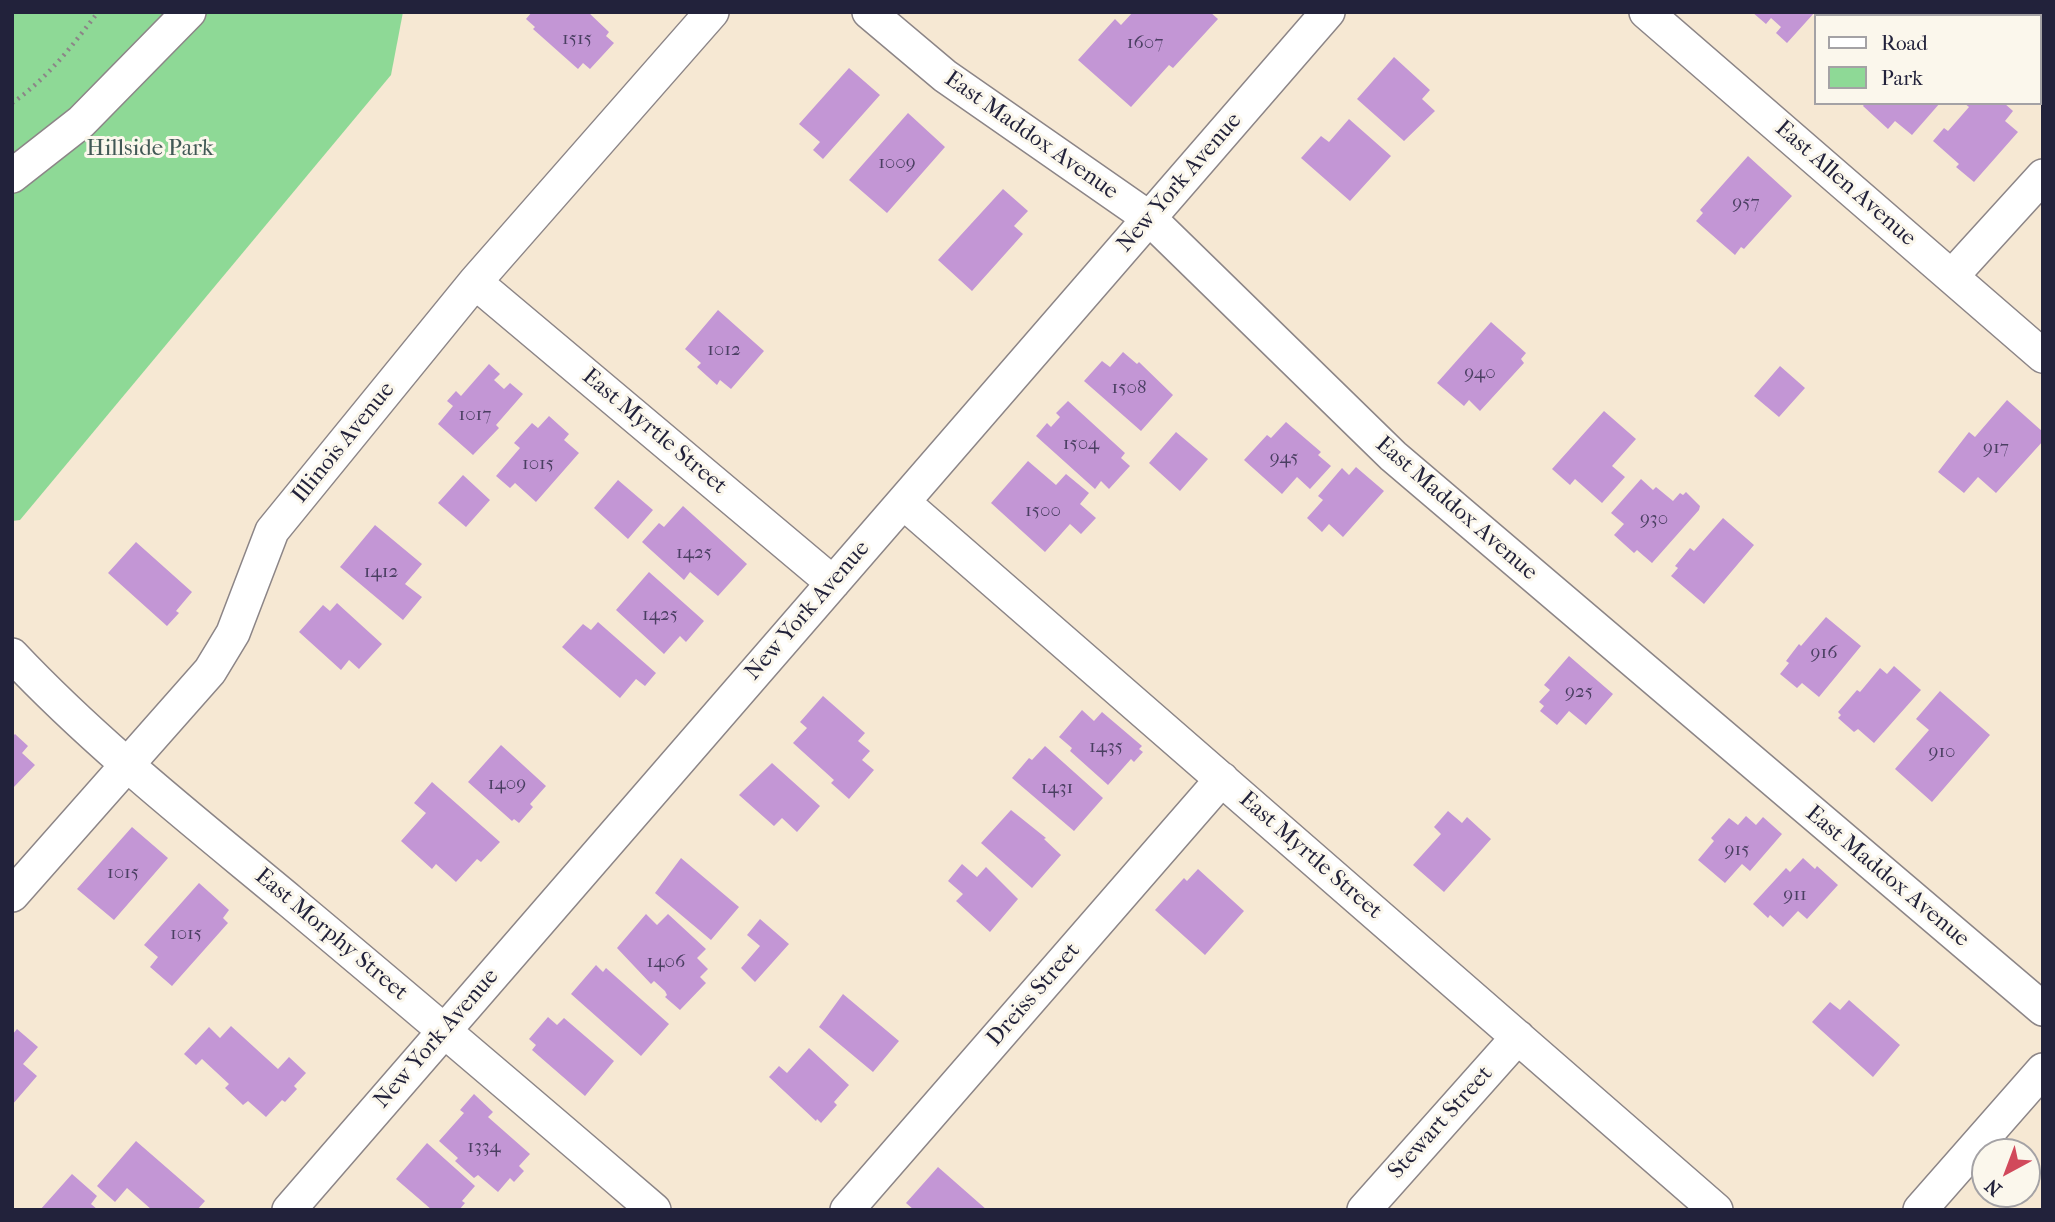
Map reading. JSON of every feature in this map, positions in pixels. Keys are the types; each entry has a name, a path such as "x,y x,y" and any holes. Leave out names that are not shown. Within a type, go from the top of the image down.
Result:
{"street":[{"path":"12,176 81,122 189,12"},
{"name":"Illinois Avenue","path":"12,895 209,671 233,632 272,531 475,282 712,12"},
{"name":"East Maddox Avenue","path":"869,12 945,76 1149,218 1393,456 2043,1010"},
{"name":"New York Avenue","path":"289,1210 1328,12"},
{"name":"East Allen Avenue","path":"1646,12 2043,356"},
{"path":"1952,276 2043,176"},
{"name":"East Myrtle Street","path":"475,282 833,583"},
{"name":"East Myrtle Street","path":"903,502 1716,1210"},
{"name":"East Morphy Street","path":"12,656 47,693 126,764 444,1030 653,1210"},
{"name":"Dreiss Street","path":"847,1210 1222,779"},
{"name":"Stewart Street","path":"1364,1210 1518,1037"},
{"path":"1920,1210 2043,1070"}],"path":[{"path":"12,103 33,89 98,12"}],"green space":[{"name":"Hillside Park","path":"12,12 403,12 391,75 20,520 12,521"}],"building":[{"path":"532,12 588,12 609,32 606,36 614,43 590,69 583,63 578,69 533,29 535,27 526,19"},
{"path":"1133,12 1210,12 1218,19 1173,68 1169,65 1131,107 1078,60 1115,19 1121,25"},
{"path":"1752,12 1815,12 1787,43 1776,33 1781,27 1771,18 1766,24"},
{"path":"1394,57 1430,90 1422,99 1435,111 1404,141 1357,99"},
{"path":"849,68 880,95 823,159 813,150 820,142 799,124"},
{"path":"1938,105 1912,135 1895,121 1888,129 1863,106"},
{"path":"1966,105 2006,105 2013,111 2005,121 2018,132 1974,182 1956,167 1959,164 1933,141 1944,128 1948,131 1969,107"},
{"path":"908,113 945,147 887,213 849,180"},
{"path":"1349,119 1391,156 1350,201 1301,158 1321,136 1329,142"},
{"path":"1748,156 1792,196 1744,249 1741,247 1735,255 1696,221 1703,213 1700,210"},
{"path":"1003,189 1028,211 1014,226 1023,234 972,291 938,260"},
{"path":"718,310 764,351 731,389 720,380 717,385 697,367 701,363 685,349"},
{"path":"1491,322 1526,353 1521,359 1524,363 1480,411 1469,400 1464,406 1437,383"},
{"path":"1123,352 1137,364 1139,362 1173,395 1141,431 1084,381 1102,361 1110,367"},
{"path":"489,364 500,374 494,380 504,389 510,383 523,394 496,425 499,428 473,455 438,424 453,406 447,401 456,391 461,396"},
{"path":"1780,366 1805,388 1779,417 1754,396"},
{"path":"2007,400 2043,432 2043,441 1996,493 1978,477 1964,493 1938,472 1969,432 1975,437"},
{"path":"1068,401 1125,453 1121,458 1130,466 1109,489 1101,481 1095,489 1036,436 1047,423 1051,427 1060,417 1056,413"},
{"path":"1604,411 1636,439 1612,466 1625,477 1602,503 1575,479 1570,485 1552,469"},
{"path":"549,416 569,434 564,440 579,453 536,502 515,483 510,488 496,476 520,448 514,443 532,423 538,428"},
{"path":"1286,422 1321,452 1318,455 1331,466 1310,489 1297,477 1282,494 1244,460 1267,435 1271,438"},
{"path":"1176,432 1208,459 1180,491 1149,463"},
{"path":"1028,461 1056,485 1066,474 1089,493 1080,504 1096,518 1081,534 1070,524 1045,552 991,503"},
{"path":"1356,467 1384,491 1343,537 1329,524 1322,532 1307,518 1323,500 1318,496 1342,468 1349,475"},
{"path":"463,475 490,500 466,527 438,503"},
{"path":"1641,479 1653,490 1656,487 1673,501 1680,493 1683,495 1686,492 1700,506 1652,563 1637,550 1634,553 1614,535 1624,524 1611,513"},
{"path":"618,480 653,510 628,539 594,508"},
{"path":"683,506 747,564 718,596 690,572 684,580 642,542 659,523 664,527"},
{"path":"1723,518 1754,545 1704,604 1671,576 1678,568 1675,566 1690,548 1694,551"},
{"path":"375,525 422,564 405,584 422,597 403,620 340,567"},
{"path":"136,542 192,592 167,626 108,573"},
{"path":"649,572 704,621 686,642 680,636 664,654 616,610"},
{"path":"337,603 382,644 359,669 349,660 341,670 299,632 323,605 330,611"},
{"path":"1826,617 1861,646 1819,697 1802,683 1797,688 1780,674 1799,644 1801,646"},
{"path":"598,622 656,673 645,686 636,679 620,698 562,647 583,624 591,630"},
{"path":"1569,656 1613,694 1586,725 1569,711 1557,725 1540,711 1544,706 1539,702 1550,690 1544,685"},
{"path":"1894,666 1921,690 1874,743 1858,729 1854,732 1838,718 1841,715 1838,712 1857,690 1860,692 1880,668 1887,674"},
{"path":"1940,691 1990,735 1932,802 1895,769 1929,730 1916,719"},
{"path":"823,696 865,733 858,741 870,751 862,760 874,770 849,799 831,783 834,780 793,743 807,728 800,722"},
{"path":"1082,710 1094,721 1102,712 1142,746 1139,749 1143,752 1134,762 1131,759 1108,785 1070,751 1072,748 1059,737"},
{"path":"15,734 28,746 22,753 35,765 12,789 12,737"},
{"path":"501,745 546,786 530,804 533,807 519,823 514,819 512,821 468,782"},
{"path":"1045,746 1103,798 1074,831 1012,778 1029,758 1032,760"},
{"path":"772,763 820,806 797,832 782,818 774,826 739,795"},
{"path":"432,782 500,842 481,862 477,859 456,882 436,864 432,869 401,841 426,813 414,803"},
{"path":"1011,810 1046,838 1044,839 1061,855 1032,888 981,843"},
{"path":"1448,811 1462,823 1467,817 1491,839 1444,892 1413,865 1441,834 1434,827"},
{"path":"1746,816 1756,825 1763,817 1782,834 1750,871 1742,864 1725,883 1698,860 1714,841 1711,838 1729,818 1738,825"},
{"path":"132,827 168,858 114,920 77,889"},
{"path":"681,858 739,907 711,940 655,893"},
{"path":"1803,858 1815,869 1817,866 1838,885 1807,919 1798,911 1783,927 1753,904 1786,868 1790,872"},
{"path":"962,864 977,877 986,867 1018,899 990,932 956,901 963,894 948,881"},
{"path":"1198,869 1244,911 1205,955 1155,910 1184,878 1187,881"},
{"path":"199,883 229,910 223,918 228,923 172,986 150,967 158,957 144,945"},
{"path":"646,914 657,925 668,914 706,949 697,958 708,969 700,977 706,983 680,1010 665,997 665,991 654,981 651,984 617,948"},
{"path":"760,919 789,944 755,982 741,968 760,946 747,935"},
{"path":"596,965 603,972 606,968 669,1024 641,1056 571,994"},
{"path":"843,994 899,1041 873,1072 819,1027"},
{"path":"1849,1000 1900,1045 1873,1077 1812,1022 1830,1002 1840,1010"},
{"path":"548,1017 557,1025 564,1018 614,1061 585,1096 532,1050 536,1045 529,1039"},
{"path":"231,1026 278,1069 289,1057 306,1073 294,1086 297,1089 266,1117 248,1101 243,1105 225,1088 229,1084 202,1059 196,1065 184,1054 209,1027 220,1038"},
{"path":"17,1029 38,1047 23,1064 37,1076 12,1105 12,1035"},
{"path":"809,1048 849,1085 834,1102 837,1105 821,1123 769,1077 779,1066 787,1073"},
{"path":"474,1094 493,1112 488,1117 530,1154 519,1166 524,1171 514,1182 510,1178 498,1192 478,1175 474,1178 455,1161 458,1158 439,1141 464,1113 460,1110"},
{"path":"136,1141 205,1201 197,1210 152,1210 127,1188 115,1202 97,1186"},
{"path":"427,1143 475,1186 462,1201 465,1203 459,1210 432,1210 396,1179"},
{"path":"938,1167 987,1210 914,1210 906,1203"},
{"path":"72,1174 97,1196 91,1204 98,1210 40,1210"}]}
